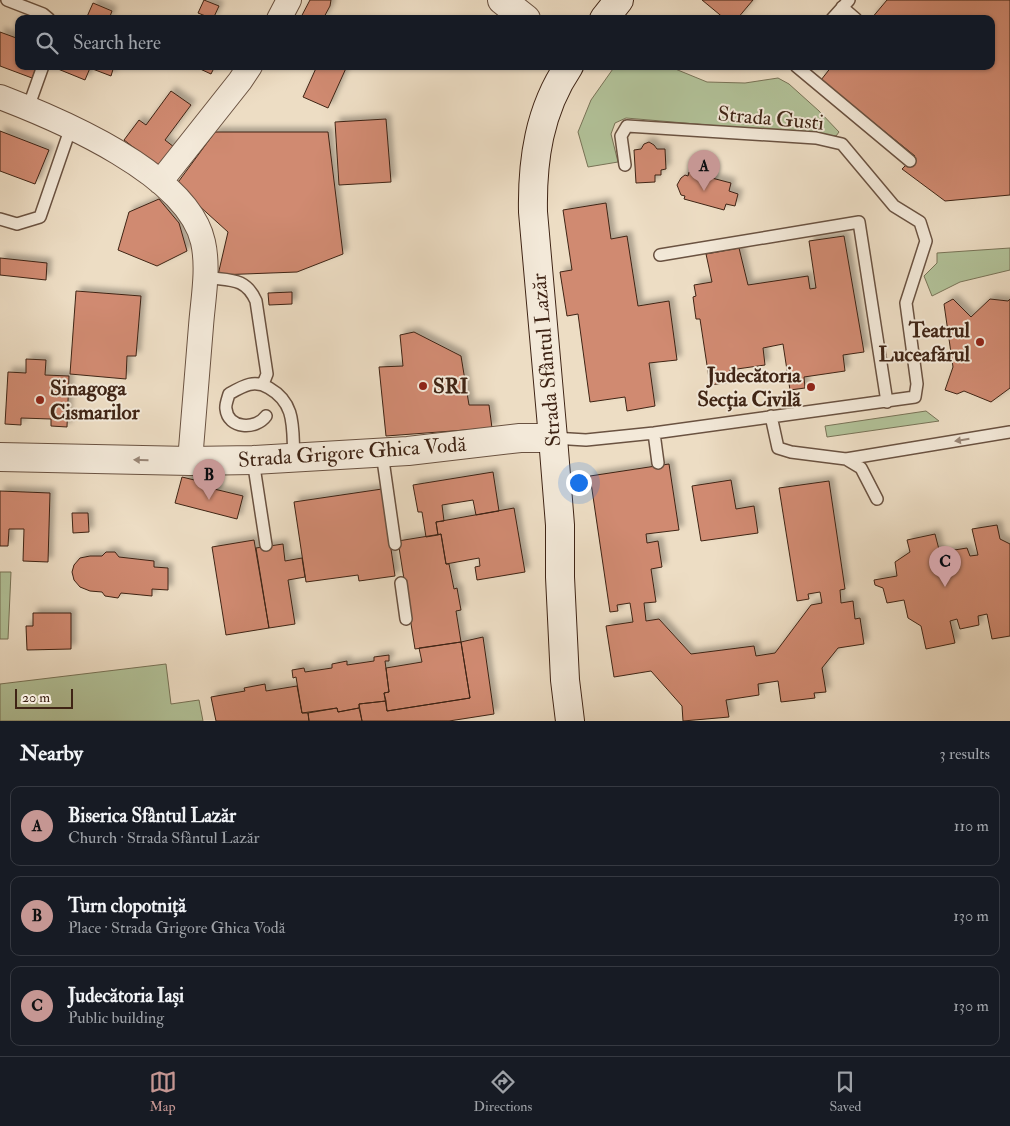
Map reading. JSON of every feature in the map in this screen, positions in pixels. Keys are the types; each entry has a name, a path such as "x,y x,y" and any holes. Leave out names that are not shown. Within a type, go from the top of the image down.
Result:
{"main road":[{"path":"502,0 521,15"},
{"name":"Strada Sfântul Lazăr","path":"565,70 547,106 538,139 532,178 534,232 560,525 560,577 565,680 570,721"},
{"name":"Strada Grigore Ghica Vodă","path":"0,457 190,461 253,460 382,453 520,438 553,438"},
{"path":"549,721 565,680"},
{"path":"565,680 590,721"}],"street":[{"path":"281,15 289,0"},
{"path":"160,182 247,70"},
{"path":"0,98 71,127 118,151 160,182 182,204 197,224 203,243 205,277 190,461"}],"lane":[{"path":"7,0 44,15"},
{"path":"836,15 846,4 853,15"},
{"path":"28,108 42,70"},
{"path":"801,70 910,161"},
{"name":"Strada Gusti","path":"625,165 621,136 627,126 816,138 842,144 894,206 920,222 926,241 906,302 917,384 916,397 887,402"},
{"path":"0,219 17,224 40,217 71,127"},
{"path":"553,438 586,440 654,433 853,405 887,402 859,222 660,255"},
{"path":"205,277 242,282 252,291 256,301 267,374 262,384"},
{"path":"266,416 262,421 253,426 239,425 229,420 225,408 229,394 246,384 262,384 281,395 290,410 294,458"},
{"path":"771,416 778,448 791,452 846,459 1010,432"},
{"path":"654,433 658,463"},
{"path":"382,453 395,544"},
{"path":"846,459 861,468 877,499"},
{"path":"253,460 266,545"},
{"path":"401,583 406,619"}],"green space":[{"path":"612,70 678,70 707,82 745,83 778,78 789,84 839,132 836,136 626,118 615,123 611,134 618,162 588,167 578,132 591,100"},
{"path":"1010,248 1010,270 960,282 932,296 924,276 937,263 937,253"},
{"path":"926,411 939,421 827,437 825,426"},
{"path":"0,572 11,572 8,639 0,639"},
{"path":"166,664 171,704 199,700 203,721 0,721 0,684"}],"building":[{"path":"204,0 219,6 215,15 198,13"},
{"path":"310,0 331,0 325,15 302,15"},
{"path":"702,0 753,0 740,15 720,15"},
{"path":"887,0 1010,0 1010,195 945,201 902,169 915,156 821,80 829,70 995,70 995,15 874,15"},
{"path":"93,3 112,11 110,15 88,15"},
{"path":"0,32 15,38 15,70 35,70 32,78 0,66"},
{"path":"60,70 89,70 85,80"},
{"path":"95,70 113,70 111,76"},
{"path":"202,70 213,70 211,74"},
{"path":"315,70 345,70 328,108 303,97"},
{"path":"171,91 191,105 165,140 174,147 159,167 124,140 139,120 146,125"},
{"path":"386,119 391,182 339,185 335,122"},
{"path":"0,131 49,150 35,184 0,171"},
{"path":"215,132 328,132 343,254 297,272 218,275 228,232 176,185"},
{"path":"649,142 657,149 665,149 666,169 661,170 661,175 655,175 655,182 636,183 634,150 641,149 644,144"},
{"path":"689,172 731,183 729,191 738,194 735,206 726,204 724,210 684,199 685,196 681,195 677,185 681,178 685,175 688,176"},
{"path":"159,199 179,223 187,251 157,266 118,250 129,212"},
{"path":"606,203 611,239 627,236 638,306 669,301 677,360 649,363 655,406 627,411 625,397 590,402 578,314 567,316 560,272 572,270 563,210"},
{"path":"844,236 864,352 843,355 845,371 804,377 805,388 790,390 783,344 763,348 765,365 730,370 731,382 710,385 700,319 696,319 693,297 696,296 694,285 712,282 706,254 739,248 748,285 808,276 810,289 816,288 809,241"},
{"path":"0,258 47,263 46,280 0,275"},
{"path":"76,291 141,296 136,356 127,356 126,379 70,374"},
{"path":"292,292 292,304 269,305 268,293"},
{"name":"Teatrul Luceafărul","path":"953,299 971,317 990,299 1008,301 1010,299 1010,388 991,402 964,391 957,394 945,390 953,367 944,304"},
{"name":"SRI","path":"414,332 461,356 469,405 489,405 492,428 386,436 379,367 403,366 400,335"},
{"path":"26,359 46,360 45,375 69,376 67,427 51,426 51,419 21,418 21,425 5,424 8,372 26,373"},
{"path":"669,464 679,530 646,534 647,543 658,541 662,567 651,569 656,602 644,603 646,621 659,619 691,654 754,646 756,656 775,653 811,605 822,603 820,592 808,594 809,599 797,601 779,488 829,481 845,589 840,590 841,603 853,601 855,619 860,618 864,644 838,648 822,668 826,692 814,693 815,698 781,702 778,681 758,684 759,695 726,700 729,717 683,721 682,706 651,671 614,677 606,626 633,622 630,603 617,605 618,611 610,612 590,476"},
{"path":"493,472 499,511 476,515 473,500 442,505 444,521 436,522 438,535 426,537 422,512 418,512 413,485"},
{"path":"182,477 211,484 210,488 243,496 237,519 175,503"},
{"path":"731,480 736,509 754,506 758,533 701,541 692,486"},
{"path":"382,489 395,576 359,581 358,575 306,582 294,502"},
{"path":"0,491 50,493 48,562 23,561 24,529 9,529 8,546 0,546"},
{"path":"514,508 525,572 477,580 475,567 480,566 479,558 446,564 441,534 438,535 436,522"},
{"path":"72,513 88,513 89,532 73,533"},
{"path":"997,525 1000,539 1010,544 1010,636 992,639 987,614 978,616 979,625 960,629 957,619 950,621 955,643 926,649 921,626 908,618 904,600 887,603 883,588 875,585 874,580 897,576 895,562 910,552 907,540 935,534 942,561 950,559 948,551 967,548 970,556 978,555 972,529"},
{"path":"441,534 446,564 449,564 454,589 457,588 461,610 456,611 461,642 415,649 398,541"},
{"path":"254,540 269,628 226,635 212,547"},
{"path":"283,544 285,561 302,558 305,577 288,580 295,624 269,628 256,548"},
{"path":"106,552 115,552 119,557 154,561 154,567 168,568 168,590 152,589 152,596 121,593 118,598 105,596 102,592 90,591 80,587 74,580 72,572 74,565 80,558 102,556"},
{"path":"33,613 71,613 71,649 27,650 26,626 33,626"},
{"path":"483,637 494,714 449,721 362,721 359,704 386,701 387,711 470,698 461,642"},
{"path":"461,642 470,698 387,711 384,693 389,692 386,668 422,662 419,648"},
{"path":"389,655 389,661 385,661 389,692 384,693 386,701 359,704 359,708 338,712 337,708 302,713 296,677 293,678 292,670 304,668 305,672 332,668 332,664 347,661 347,665 374,661 374,657"},
{"path":"265,684 266,691 297,686 302,713 308,713 309,721 216,721 211,697 245,691 244,688"},
{"path":"337,708 338,712 359,708 362,721 309,721 308,713"}],"place":[{"name":"Biserica Sfântul Lazăr","path":"704,191"},
{"name":"Teatrul Luceafărul","path":"980,342"},
{"name":"SRI","path":"423,386"},
{"name":"Judecătoria Secția Civilă","path":"811,387"},
{"name":"Sinagoga Cismarilor","path":"40,400"},
{"name":"Turn clopotniță","path":"209,500"},
{"name":"Judecătoria Iași","path":"945,587"}]}
